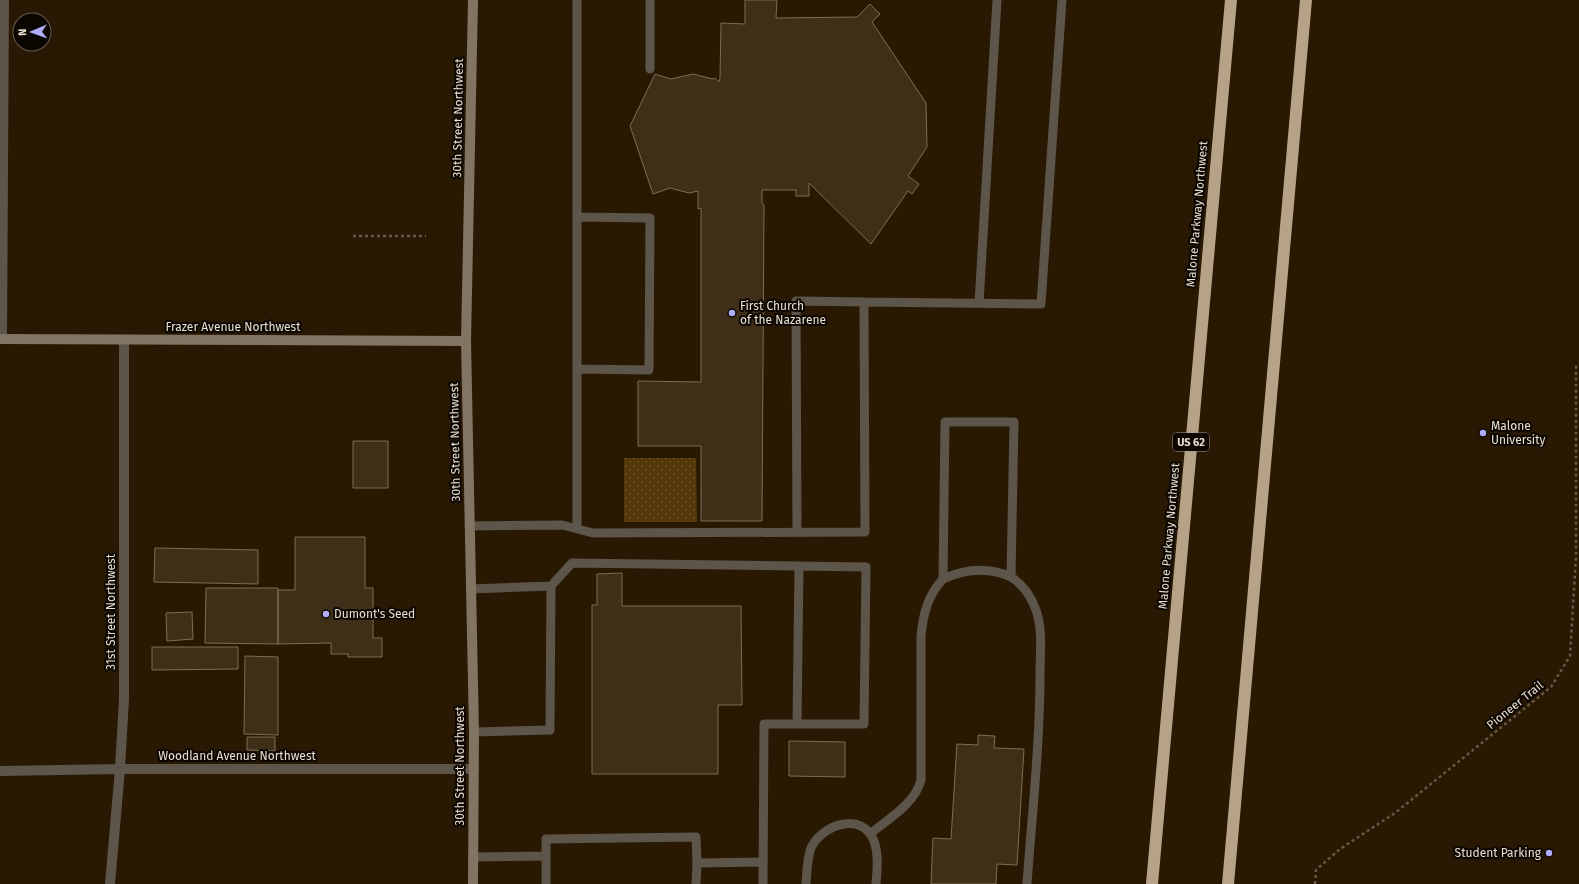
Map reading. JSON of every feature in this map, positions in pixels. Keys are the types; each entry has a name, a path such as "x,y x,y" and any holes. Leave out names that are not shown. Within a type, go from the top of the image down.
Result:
{"highway":[{"name":"Malone Parkway Northwest","path":"1152,884 1231,0"},
{"path":"1228,884 1306,0"}],"main road":[{"name":"30th Street Northwest","path":"473,0 466,341 474,732 473,884"},
{"name":"Frazer Avenue Northwest","path":"1,339 466,341"}],"street":[{"path":"1,339 4,0"},
{"name":"31st Street Northwest","path":"110,884 120,769 124,699 124,340"},
{"name":"Woodland Avenue Northwest","path":"0,771 120,769 474,769"}],"lane":[{"path":"577,0 577,528"},
{"path":"650,0 650,69"},
{"path":"979,303 996,0"},
{"path":"797,532 796,301 1041,304 1062,0"},
{"path":"577,217 650,218 648,370 577,369"},
{"path":"469,526 562,525 593,533 865,532 864,302"},
{"path":"943,579 945,422 1014,422 1011,577"},
{"path":"474,732 550,730 551,586 572,563 866,567 864,724 764,724 763,884"},
{"path":"797,724 799,567"},
{"path":"870,834 910,800 919,786 921,767 922,628 924,612 930,597 943,579 952,575 980,570 995,572 1011,577 1024,587 1029,594 1036,611 1040,636 1040,692 1028,884"},
{"path":"471,589 551,586"},
{"path":"806,884 809,855 815,841 834,826 850,823 864,828 874,840 876,848 876,884"},
{"path":"546,884 546,839 696,837 696,884"},
{"path":"474,857 546,856"},
{"path":"697,864 763,862"}],"path":[{"path":"353,236 426,236"},
{"name":"Pioneer Trail","path":"1315,884 1316,870 1340,849 1395,813 1551,687 1570,656 1576,557 1576,367 1579,364"}],"shaded area":[{"path":"624,458 696,458 697,522 624,522"}],"building":[{"name":"First Church of the Nazarene","path":"745,0 777,0 776,18 857,17 870,4 880,14 872,22 926,103 927,147 908,176 919,184 912,194 908,191 871,244 809,183 809,196 796,196 796,190 762,190 762,203 764,205 762,521 701,521 701,446 638,446 638,381 701,382 701,208 698,209 698,191 689,193 670,188 653,194 630,126 655,74 671,79 693,74 713,79 715,78 719,82 721,23 745,24"},
{"path":"353,441 388,441 388,488 353,488"},
{"name":"Dumont's Seed","path":"295,537 365,537 365,588 373,588 373,638 382,638 382,657 348,657 348,654 331,654 331,643 278,644 278,590 295,590"},
{"path":"155,548 258,550 258,584 154,582"},
{"path":"622,573 622,606 741,606 742,705 718,705 718,774 592,774 592,605 597,605 597,574"},
{"path":"206,588 278,588 278,644 205,643"},
{"path":"192,612 193,639 167,641 166,613"},
{"path":"152,647 238,647 238,669 152,670"},
{"path":"245,656 278,657 278,735 244,734"},
{"path":"978,735 995,736 994,748 1024,749 1017,865 997,864 996,884 931,884 933,838 951,839 957,744 978,745"},
{"path":"247,737 275,737 275,751 247,750"},
{"path":"789,741 845,742 845,777 789,776"}],"place":[{"name":"First Church of the Nazarene","path":"732,313"},
{"name":"Malone University","path":"1483,433"},
{"name":"Dumont's Seed","path":"326,614"},
{"name":"Student Parking","path":"1549,853"}]}
